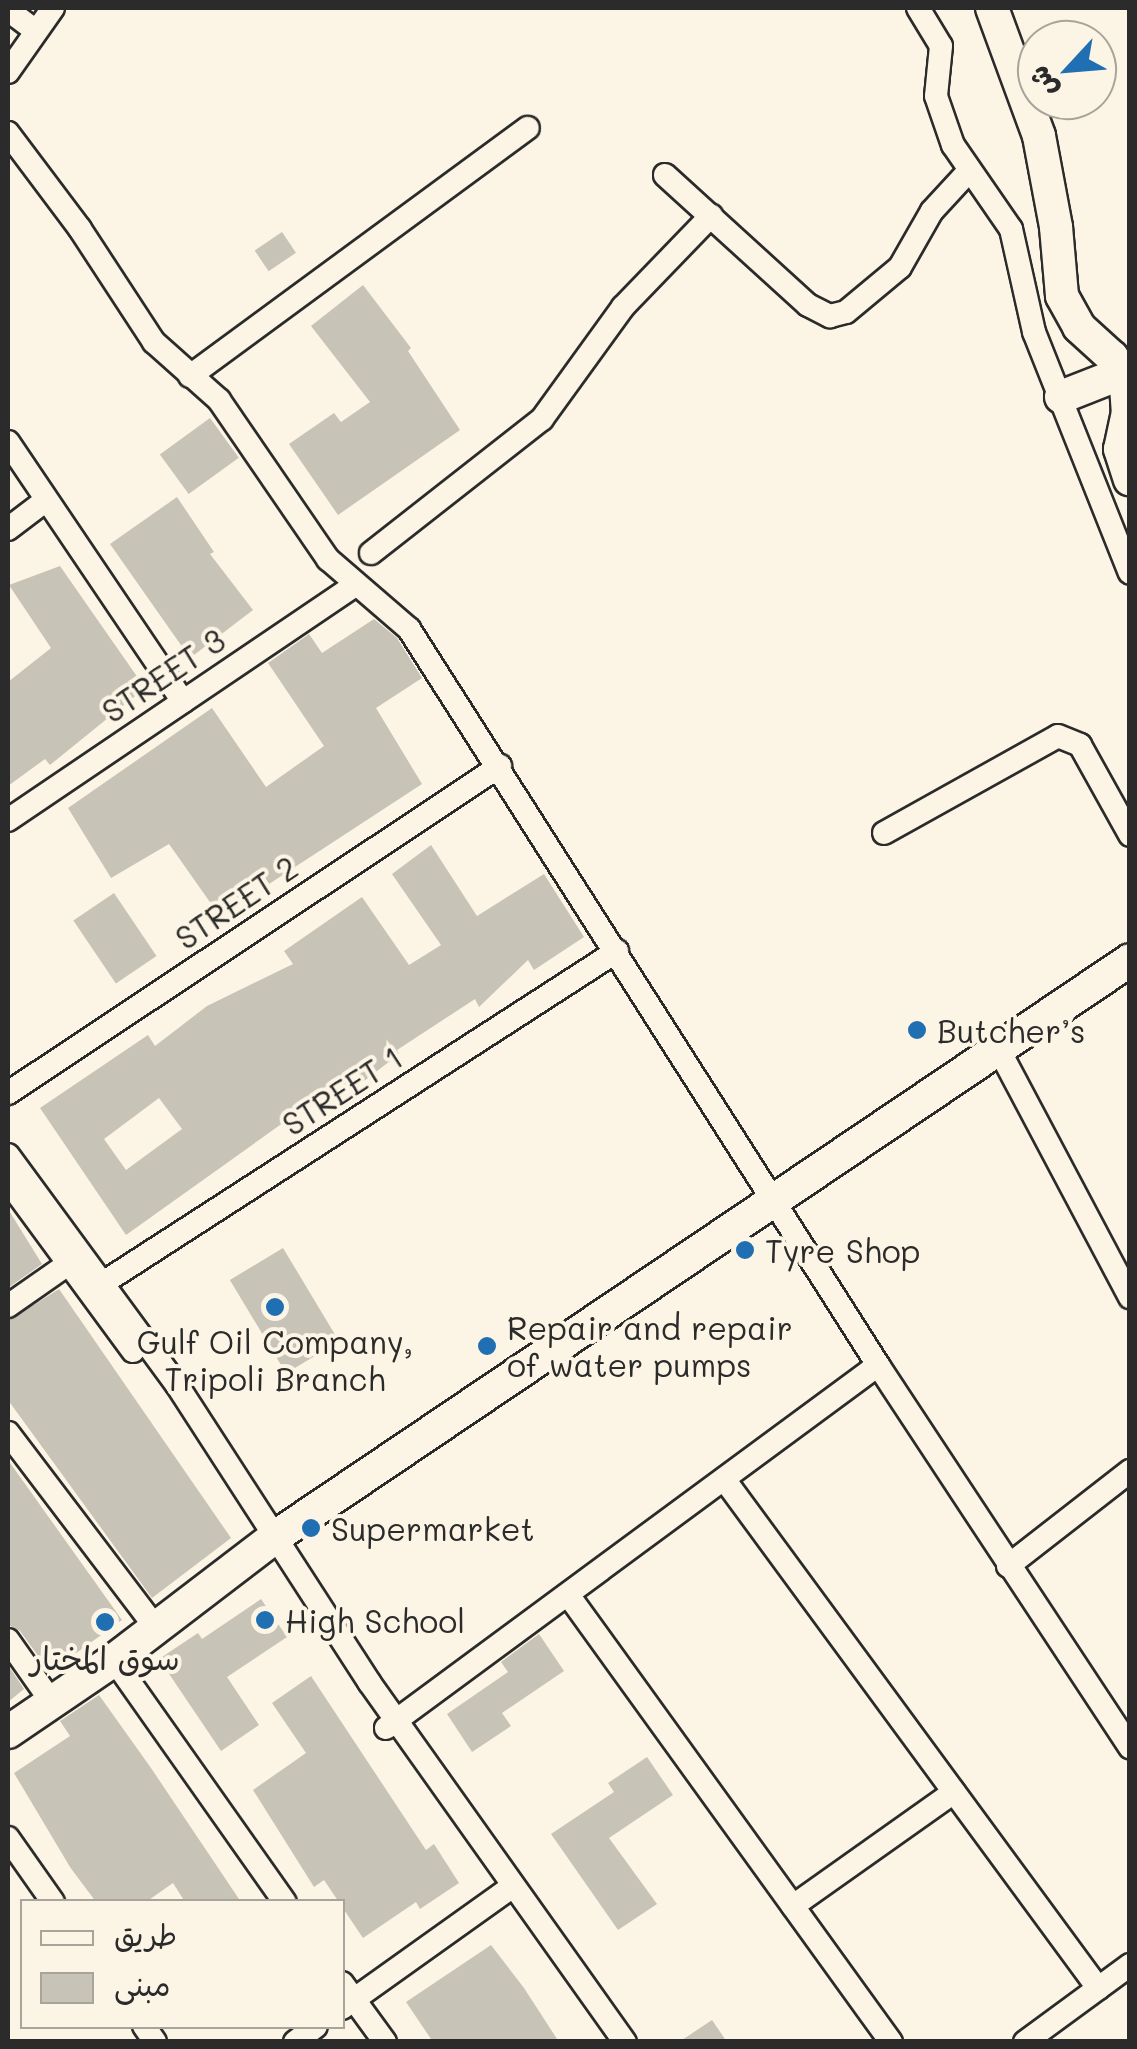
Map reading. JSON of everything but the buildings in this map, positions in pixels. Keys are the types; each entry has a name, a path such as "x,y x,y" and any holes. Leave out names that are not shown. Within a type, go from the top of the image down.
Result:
{"street":[{"path":"8,72 53,8"},
{"path":"918,8 941,46 936,96 952,145 1011,229 1034,332 1130,573"},
{"path":"992,8 1039,136 1056,227 1062,296 1079,328 1106,350 1122,372 1128,412 1120,449 1130,479"},
{"path":"8,10 36,31"},
{"path":"190,376 528,128"},
{"path":"8,134 70,214 154,342 219,400 328,558 354,585 400,618 618,950 878,1365 1130,1747"},
{"path":"666,176 814,311 838,314 900,267 932,211 968,172"},
{"path":"371,552 542,420 623,307 711,216"},
{"path":"1061,397 1122,372"},
{"path":"8,442 183,701"},
{"path":"8,530 46,500"},
{"name":"STREET 3","path":"8,820 354,585"},
{"path":"884,833 1058,736 1080,745 1130,835"},
{"name":"STREET 2","path":"8,1093 500,766"},
{"name":"STREET 1","path":"103,1284 618,950"},
{"path":"8,1732 114,1660 270,1540 1130,960"},
{"path":"998,1048 1130,1297"},
{"path":"8,1154 74,1259 270,1540"},
{"path":"8,1181 74,1259 103,1284 177,1385 270,1540 391,1725 610,2042"},
{"path":"8,1306 74,1259"},
{"path":"391,1725 878,1365"},
{"path":"8,1432 156,1628"},
{"path":"1008,1566 1130,1471"},
{"path":"724,1479 1098,1988"},
{"path":"568,1596 891,2042"},
{"path":"8,1640 50,1701"},
{"path":"114,1660 283,1899"},
{"path":"793,1906 954,1792"},
{"path":"8,1838 51,1899"},
{"path":"385,2042 346,1997 508,1890"},
{"path":"508,1890 625,2042"},
{"path":"1025,2042 1130,1965"}],"place":[{"name":"Butcher’s","path":"917,1030"},
{"name":"Tyre Shop","path":"745,1250"},
{"name":"Gulf Oil Company, Tripoli Branch","path":"275,1307"},
{"name":"Repair and repair of water pumps","path":"487,1346"},
{"name":"Supermarket","path":"311,1528"},
{"name":"High School","path":"265,1620"},
{"name":"سوق المختار","path":"105,1622"}]}
